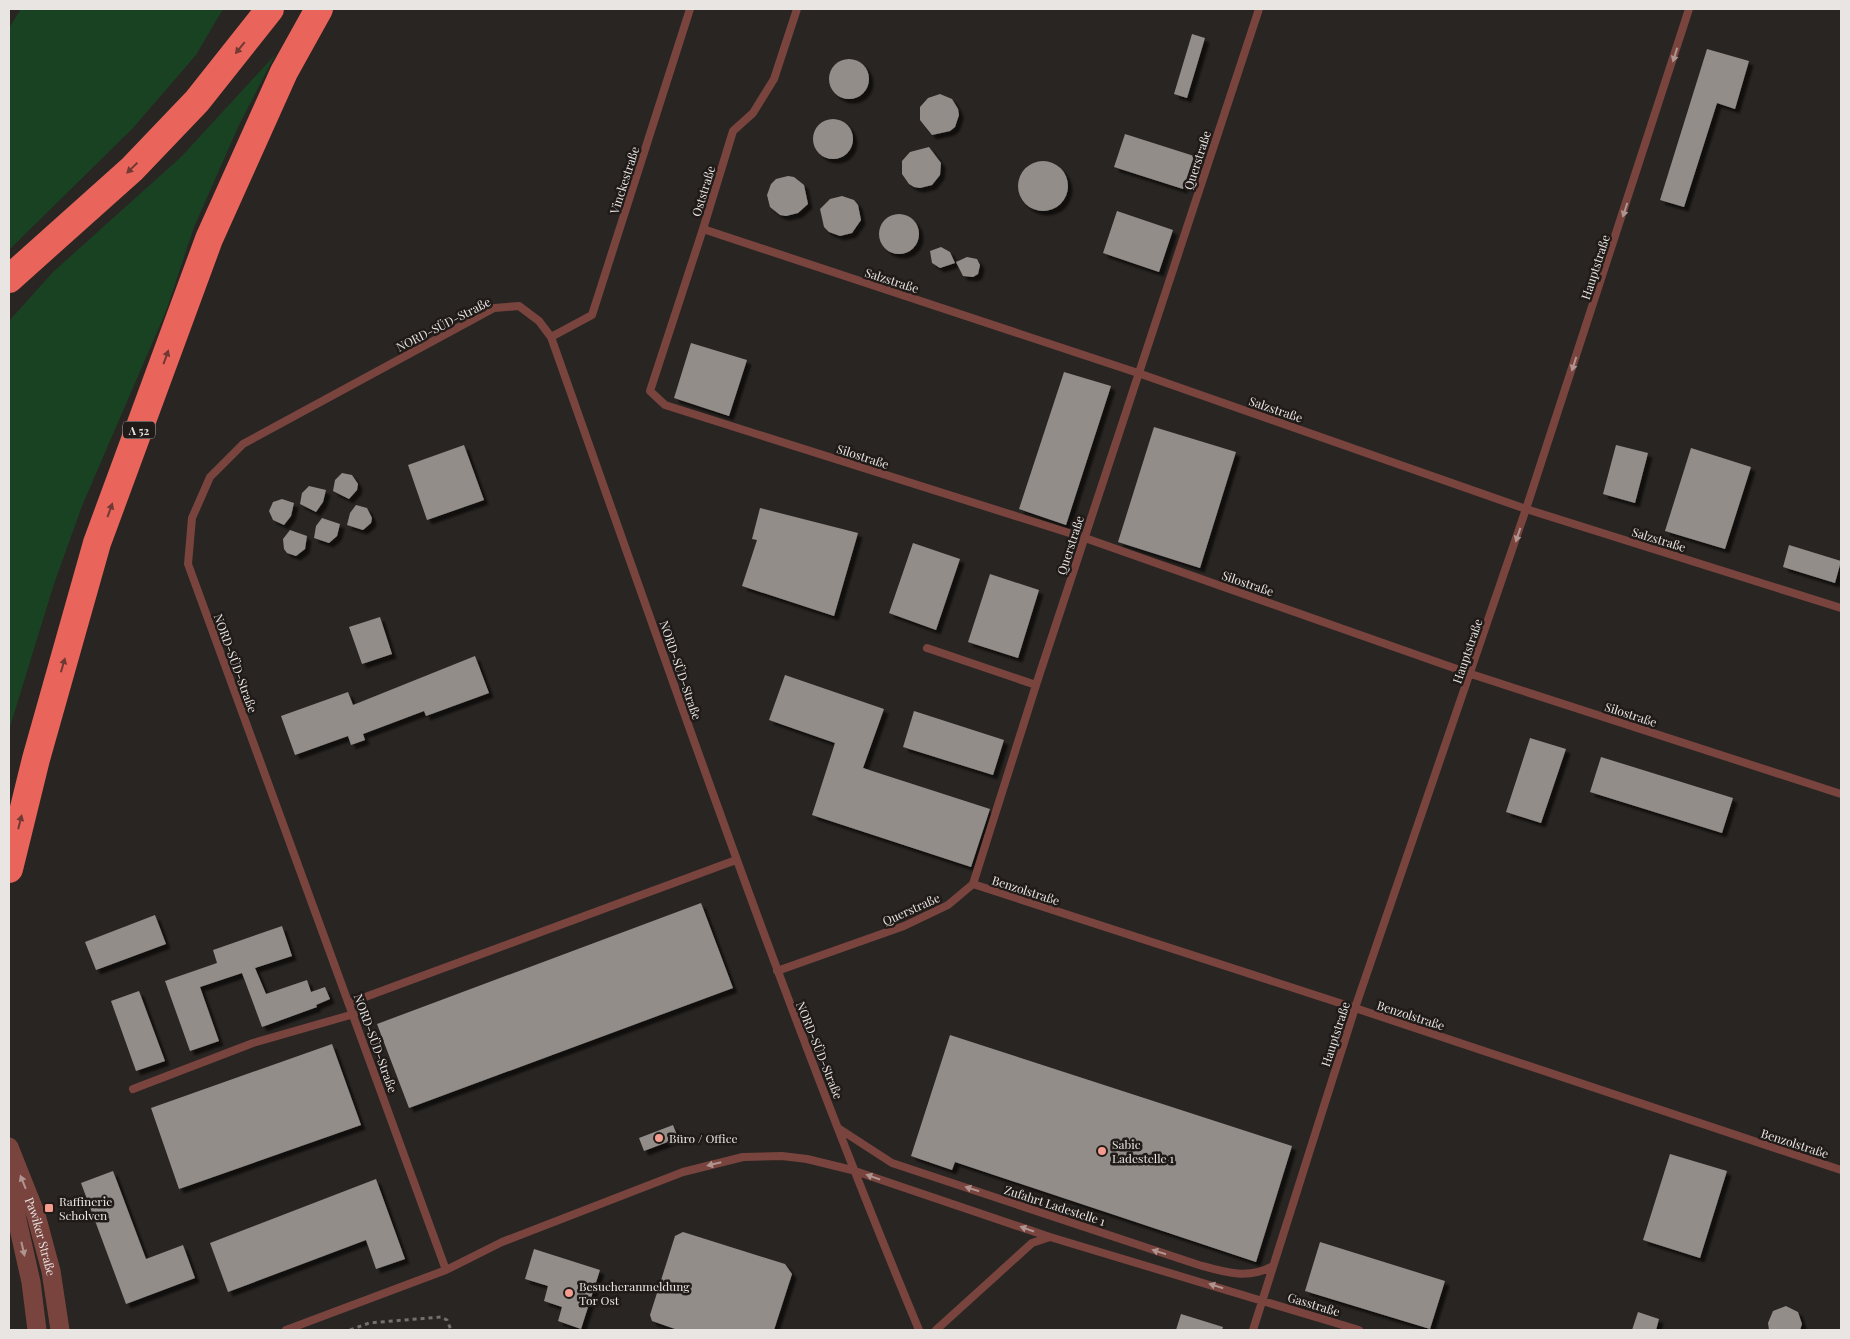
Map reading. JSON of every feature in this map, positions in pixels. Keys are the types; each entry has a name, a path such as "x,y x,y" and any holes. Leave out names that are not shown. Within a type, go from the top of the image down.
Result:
{"highway":[{"path":"9,280 132,169 197,101 270,9"},
{"name":"A 52","path":"9,869 36,759 97,543 209,239 284,72 319,9"}],"street":[{"name":"Pawiker Straße","path":"9,1147 36,1215 51,1271 60,1330"},
{"name":"Pawiker Straße","path":"9,1184 31,1282 37,1330"}],"lane":[{"name":"Vinckestraße","path":"551,336 592,315 690,9"},
{"name":"Oststraße","path":"650,391 703,229 732,132 753,113 774,79 797,9"},
{"name":"Querstraße","path":"777,971 904,926 948,904 973,884 1036,685 1259,9"},
{"name":"Hauptstraße","path":"1253,1330 1355,1008 1471,674 1689,9"},
{"name":"Salzstraße","path":"703,229 1138,373 1526,509 1841,608"},
{"name":"NORD-SÜD-Straße","path":"446,1270 188,564 192,518 210,477 243,444 494,308 519,306 539,321 551,336 777,971 838,1128 852,1170 919,1330"},
{"name":"Silostraße","path":"650,391 665,405 1085,538 1471,674 1841,794"},
{"path":"926,648 1036,685"},
{"path":"349,1002 736,860"},
{"name":"Benzolstraße","path":"973,884 1355,1008 1841,1170"},
{"path":"133,1088 254,1043 354,1014"},
{"name":"Zufahrt Ladestelle 1","path":"838,1128 892,1162 1199,1265 1225,1273 1250,1275 1263,1272 1273,1266"},
{"name":"Gasstraße","path":"286,1330 446,1270 502,1242 683,1172 743,1157 782,1156 852,1170 1050,1237 1359,1330"},
{"path":"936,1330 1032,1243 1050,1237"}],"path":[{"path":"350,1330 370,1323 441,1317 447,1320 451,1330"}],"green space":[{"path":"21,9 223,9 196,55 133,128 9,250 9,28"},
{"path":"275,55 239,125 194,227 166,311 82,506 54,584 9,730 9,321 53,272 181,157"}],"building":[{"path":"1192,34 1205,38 1187,98 1174,94"},
{"path":"1707,49 1749,61 1735,109 1717,103 1684,207 1660,200"},
{"path":"849,59 863,65 869,79 863,93 849,99 835,93 829,79 835,65"},
{"path":"940,94 952,99 959,115 955,127 950,131 932,135 920,120 920,107 928,98"},
{"path":"833,119 847,125 853,139 847,153 833,159 819,153 813,139 819,125"},
{"path":"1125,134 1194,156 1183,189 1114,167"},
{"path":"929,147 941,163 940,175 932,185 920,188 914,187 909,184 902,174 902,161 910,152"},
{"path":"1043,161 1052,163 1063,172 1068,186 1066,195 1057,206 1043,211 1034,209 1023,200 1018,186 1020,177 1029,166"},
{"path":"788,176 794,177 804,185 808,204 798,213 786,216 780,215 770,207 767,195 771,184 776,179"},
{"path":"842,196 854,200 858,205 861,220 852,233 840,236 829,232 824,227 820,209 830,199"},
{"path":"1117,211 1173,230 1159,272 1103,253"},
{"path":"899,214 910,217 916,223 919,234 916,245 910,251 899,254 888,251 882,245 879,234 882,223 888,217"},
{"path":"941,247 950,252 955,263 940,268 932,263 930,251"},
{"path":"967,257 977,259 980,265 978,274 973,277 963,276 956,262"},
{"path":"691,343 747,360 729,416 674,398"},
{"path":"1064,372 1111,386 1066,525 1019,509"},
{"path":"1154,427 1236,452 1200,568 1118,542"},
{"path":"464,445 484,500 427,520 408,465"},
{"path":"1616,445 1648,453 1635,503 1603,494"},
{"path":"1691,448 1751,467 1725,549 1665,531"},
{"path":"342,473 352,475 358,484 357,490 349,499 333,491 335,480"},
{"path":"309,486 326,490 323,502 316,512 300,504 302,493"},
{"path":"282,499 294,503 291,516 284,525 273,520 269,511 273,502"},
{"path":"356,505 367,508 372,518 371,523 363,530 347,525 350,513"},
{"path":"760,508 858,533 834,616 742,586 757,540 752,539"},
{"path":"322,518 340,524 337,536 329,543 314,538 316,526"},
{"path":"290,530 307,536 305,549 296,556 287,553 284,549 283,539"},
{"path":"913,543 960,559 936,630 889,613"},
{"path":"1789,545 1841,561 1835,583 1783,567"},
{"path":"990,574 1039,590 1018,658 968,642"},
{"path":"380,617 392,654 362,664 349,627"},
{"path":"475,656 489,693 426,716 424,711 363,734 365,740 351,745 348,736 295,755 281,716 348,692 353,705"},
{"path":"785,675 884,709 863,768 990,809 971,867 812,815 835,743 769,720"},
{"path":"914,711 1004,740 993,775 903,747"},
{"path":"1530,738 1566,749 1541,823 1506,812"},
{"path":"1601,757 1733,798 1722,833 1590,792"},
{"path":"701,903 733,988 409,1108 377,1024"},
{"path":"155,915 166,944 96,970 85,942"},
{"path":"282,926 292,956 255,968 266,994 307,980 311,992 325,987 330,999 316,1005 317,1007 262,1027 242,973 200,987 219,1041 190,1051 165,981 217,963 213,950"},
{"path":"139,991 165,1061 136,1071 111,1001"},
{"name":"Sabic Ladestelle 1","path":"950,1035 1292,1146 1256,1262 955,1162 952,1170 911,1156"},
{"path":"332,1044 361,1125 179,1189 151,1108"},
{"name":"Büro / Office","path":"673,1125 678,1138 644,1151 639,1138"},
{"path":"1670,1154 1727,1171 1700,1258 1643,1240"},
{"path":"113,1171 146,1259 183,1245 195,1278 126,1304 81,1183"},
{"path":"376,1179 405,1259 376,1269 366,1240 228,1292 210,1243"},
{"path":"683,1232 785,1264 792,1274 774,1330 678,1330 652,1321 650,1315 675,1236"},
{"path":"1320,1242 1445,1281 1430,1329 1305,1291"},
{"name":"Besucheranmeldung Tor Ost","path":"534,1249 600,1270 581,1329 558,1321 562,1307 544,1301 548,1286 525,1279"},
{"path":"1786,1306 1798,1312 1802,1324 1800,1330 1769,1330 1768,1323 1773,1311"},
{"path":"1638,1312 1659,1319 1656,1330 1632,1330"},
{"path":"1181,1314 1223,1327 1222,1330 1176,1330"}],"place":[{"name":"Büro / Office","path":"659,1138"},
{"name":"Sabic Ladestelle 1","path":"1102,1151"},
{"name":"Raffinerie Scholven","path":"49,1208"},
{"name":"Besucheranmeldung Tor Ost","path":"569,1293"}]}
